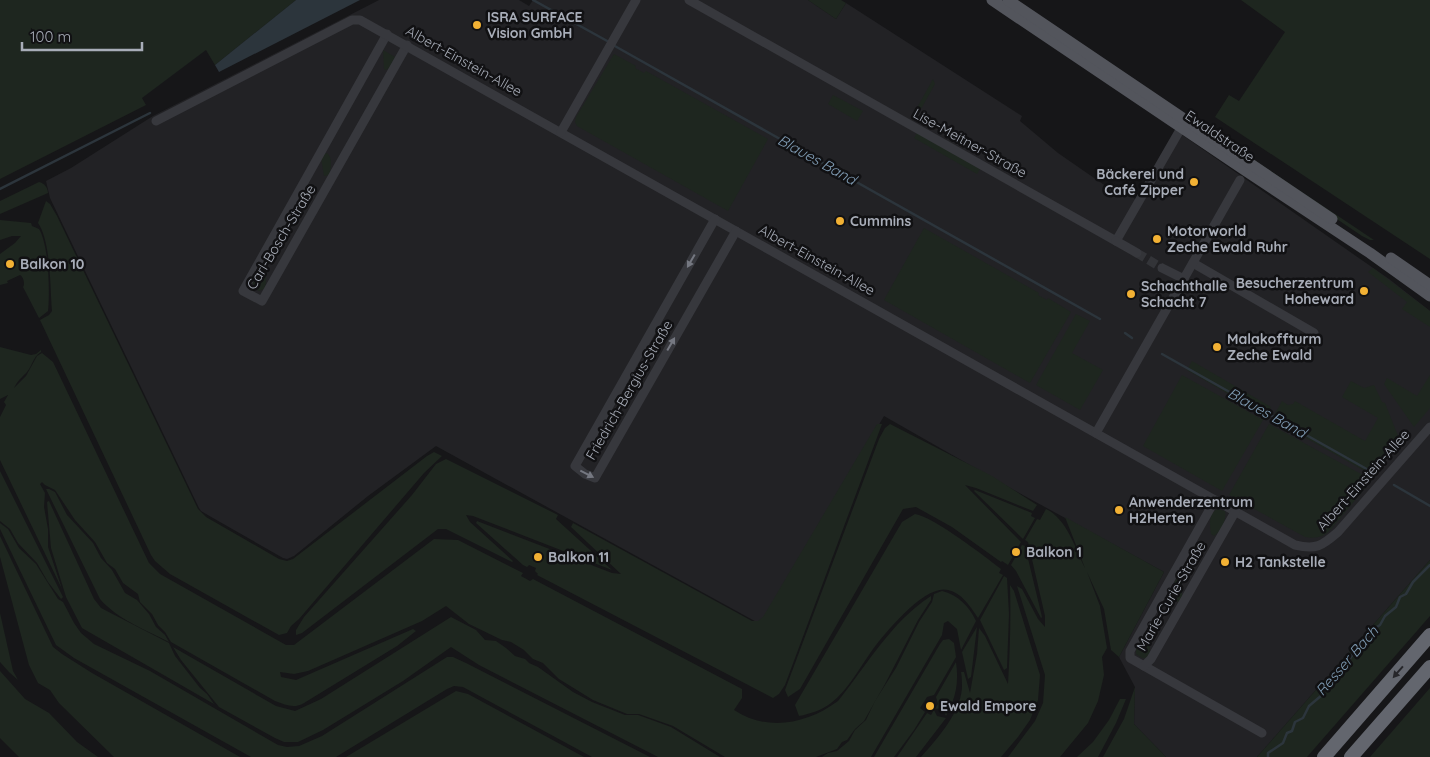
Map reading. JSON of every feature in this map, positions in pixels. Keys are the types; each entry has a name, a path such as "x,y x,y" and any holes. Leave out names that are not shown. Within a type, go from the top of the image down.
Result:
{"highway":[{"path":"1324,757 1430,635"},
{"path":"1351,757 1430,667"}],"main road":[{"name":"Ewaldstraße","path":"992,0 1430,285"},
{"name":"Ewaldstraße","path":"1008,0 1430,296"}],"street":[{"path":"561,132 636,0"},
{"name":"Lise-Meitner-Straße","path":"688,0 1137,254"},
{"name":"Albert-Einstein-Allee","path":"156,121 172,111 352,20 360,20 1234,512 1295,545 1310,549 1325,543 1338,532 1430,427"},
{"name":"Carl-Bosch-Straße","path":"387,34 243,291 262,301 407,45"},
{"path":"1116,241 1183,124"},
{"path":"1096,433 1240,180"},
{"name":"Friedrich-Bergius-Straße","path":"715,219 575,466 585,474 595,478 736,230"},
{"path":"1193,263 1314,333"},
{"path":"1162,268 1184,279"},
{"name":"Marie-Curie-Straße","path":"1215,500 1130,651 1130,658 1262,733"},
{"name":"Marie-Curie-Straße","path":"1144,666 1151,659 1234,512"}],"shaded area":[{"path":"0,0 296,0 215,65 206,50 142,98 146,105 0,179"},
{"path":"296,0 360,0 219,72 215,65"},
{"path":"379,0 519,0 529,6 533,0 808,0 836,19 846,3 1022,116 1020,121 1058,153 1110,189 1113,183 1138,201 1178,132 1389,279 1430,311 1430,560 1257,757 1166,757 1134,724 1135,687 1119,657 1164,572 884,416 762,625 436,446 368,496 294,556 287,559 283,558 201,511 199,508 50,198 46,181 71,168 153,116"},
{"path":"808,0 841,0 846,3 836,19"},
{"path":"1241,0 1430,0 1430,259 1215,117 1229,95 1239,101 1285,32"},
{"path":"383,50 395,57 386,70 384,69"},
{"path":"614,54 636,66 635,68 644,73 646,71 768,139 728,211 577,126 575,122 576,117"},
{"path":"933,79 935,84 916,118 912,117"},
{"path":"833,95 863,111 857,121 828,104"},
{"path":"1205,127 1374,240 1362,236 1203,129"},
{"path":"917,133 980,169 977,174 914,138"},
{"path":"327,153 331,160 331,166 329,175 324,176 321,158"},
{"path":"39,182 43,183 48,193 0,214 0,201"},
{"path":"46,201 57,216 198,509 206,517 279,559 287,561 293,559 427,456 434,452 442,456 424,473 291,626 287,633 279,635 170,574 151,555 40,320 52,311 48,253 38,223"},
{"path":"0,220 31,223 32,226 39,229 42,236 48,269 49,303 48,311 39,318 23,287 24,281 20,275 7,281 8,283 0,285 0,254 21,236 12,236 0,240"},
{"path":"924,228 1039,293 1038,295 1047,300 1048,298 1071,312 1030,383 884,300"},
{"path":"260,268 265,272 266,281 264,289 259,291 255,289 252,282"},
{"path":"1373,268 1430,311 1430,327 1402,309 1407,302 1368,272"},
{"path":"1076,314 1090,321 1072,353 1103,370 1080,410 1036,385"},
{"path":"0,347 31,355 41,350 41,352 38,354 36,357 29,370 14,388 26,376 37,356 42,353 53,362 149,563 160,574 286,645 294,645 434,539 458,540 523,573 521,576 530,581 533,579 742,689 742,698 734,710 747,717 773,723 800,720 826,709 838,701 892,631 917,606 931,596 931,600 918,620 864,721 837,749 816,757 725,757 673,726 639,714 627,714 593,700 559,679 543,663 533,659 524,650 511,642 502,640 469,624 446,606 422,621 308,671 294,674 280,672 281,677 296,680 413,629 416,631 397,646 304,703 297,706 286,705 275,701 171,642 152,614 140,602 138,594 123,583 115,569 107,563 95,542 75,520 55,490 42,482 40,484 45,493 44,507 48,529 48,547 62,589 0,460 0,417 6,405 4,402 8,395 0,399"},
{"path":"1192,361 1271,407 1266,416 1187,370"},
{"path":"1182,375 1263,420 1222,491 1143,446"},
{"path":"1430,375 1430,408 1414,427 1384,384 1387,378 1417,396"},
{"path":"1351,381 1364,388 1374,385 1382,402 1385,403 1400,441 1372,475 1272,419 1282,401 1288,405 1293,404 1295,401 1365,441 1378,418 1342,397"},
{"path":"877,424 882,424 785,685 779,694 773,698 537,575 536,568 523,565 476,523 477,521 612,573 621,574 571,527 573,523 752,621 758,621 763,617"},
{"path":"890,424 992,476 1037,505 1033,511 965,485 1021,542 1008,565 952,527 916,507 903,509 800,689 788,697 785,690 879,439 885,428"},
{"path":"1269,424 1372,480 1323,536 1305,537 1229,495"},
{"path":"446,459 558,515 556,519 612,570 473,516 466,515 470,522 512,562 446,529 438,529 302,633 296,635 296,630 304,617 412,495 436,464"},
{"path":"0,471 63,597 61,599 37,563 18,543 10,529 0,521"},
{"path":"46,489 55,492 67,515 93,543 125,593 137,600 169,642 123,618 100,599"},
{"path":"974,491 1032,513 1031,516 1035,518 1023,539"},
{"path":"49,501 94,599 101,608 169,643 175,656 214,704 82,628 66,597 51,548 47,502"},
{"path":"1046,509 1060,520 1065,527 1085,568 1065,517 1164,572 1119,657 1111,650 1104,609 1087,572 1100,606 1107,648 1102,657 1104,675 1098,701 1088,723 1060,757 1008,757 1035,721 1043,703 1045,675 1017,586 1022,589 1038,619 1045,627 1045,616 1028,542 1025,540 1037,519 1040,520"},
{"path":"1217,509 1225,511 1225,518 1221,528 1214,536 1211,534 1210,520 1212,514"},
{"path":"915,514 934,522 959,538 1001,569 999,573 1003,575 978,618 962,597 953,592 939,590 928,594 896,621 873,649 849,685 837,697 820,710 799,716 795,705 902,522"},
{"path":"0,523 8,529 19,548 36,564 58,599 63,602 81,633 94,644 150,671 278,745 287,747 299,746 322,736 447,657 453,657 650,757 592,757 463,687 454,686 336,757 251,757 74,658 56,645 0,529"},
{"path":"0,536 53,647 92,673 240,757 114,757 59,703 50,690 38,683 29,665 0,557"},
{"path":"1022,545 1025,546 1041,618 1011,565"},
{"path":"1430,560 1430,616 1307,757 1257,757"},
{"path":"1004,576 1007,578 1009,614 1007,668 1004,670 980,620"},
{"path":"1178,577 1182,580 1182,596 1178,602 1173,597 1174,583"},
{"path":"1010,585 1014,591 1040,675 1038,700 1030,720 1001,757 921,757 947,726 957,707 962,688 961,672 964,672 970,693 977,654 979,628 985,636 1008,684"},
{"path":"942,591 953,595 962,602 976,621 961,650 957,629 948,621 944,623 942,635 871,757 822,757 837,751 849,741 855,730 866,720 875,701 896,668 919,622 932,602 934,594"},
{"path":"0,613 13,671 18,680 0,662"},
{"path":"451,617 476,630 485,640 496,641 515,656 525,659 573,692 592,702 625,715 638,715 671,727 720,757 658,757 479,665 451,647 403,681 323,730 298,742 284,742 219,707 181,660 173,647 276,706 295,711 321,699"},
{"path":"977,627 971,677 968,679 962,652"},
{"path":"1146,635 1149,636 1150,653 1146,658 1142,658 1136,654 1136,649"},
{"path":"949,639 954,643 956,657 934,695 927,697 920,708 925,712 914,730 894,757 874,757 940,644 943,640"},
{"path":"956,662 956,690 946,716 942,708 935,709 938,704 936,697"},
{"path":"0,671 25,699 49,713 77,742 98,757 19,757 0,738"},
{"path":"1135,687 1134,724 1166,757 1103,757 1124,719"},
{"path":"1430,688 1430,757 1370,757"},
{"path":"456,691 468,694 584,757 346,757"},
{"path":"1120,699 1126,699 1098,757 1077,757 1093,742 1109,720"},
{"path":"934,710 937,716 946,718 916,757 897,757 927,713 931,715"}],"waterway":[{"name":"Blaues Band","path":"533,0 609,42"},
{"name":"Blaues Band","path":"613,45 1100,319"},
{"path":"0,189 150,113"},
{"name":"Blaues Band","path":"1125,333 1132,338"},
{"name":"Blaues Band","path":"1162,354 1372,472"},
{"name":"Blaues Band","path":"1394,485 1430,506"},
{"name":"Resser Bach","path":"1268,757 1268,753 1283,743 1287,733 1292,731 1295,722 1303,718 1309,706 1322,695 1325,687 1336,678 1353,654 1362,646 1365,639 1371,636 1385,616 1396,607 1400,597 1406,594 1413,582 1430,565"}],"tunnel":[{"path":"1137,253 1162,268"}],"place":[{"name":"ISRA SURFACE Vision GmbH","path":"477,25"},
{"name":"Bäckerei und Café Zipper","path":"1194,182"},
{"name":"Cummins","path":"840,221"},
{"name":"Motorworld Zeche Ewald Ruhr","path":"1157,239"},
{"name":"Balkon 10","path":"10,264"},
{"name":"Besucherzentrum Hoheward","path":"1364,291"},
{"name":"Schachthalle Schacht 7","path":"1131,294"},
{"name":"Malakoffturm Zeche Ewald","path":"1217,347"},
{"name":"Anwenderzentrum H2Herten","path":"1119,510"},
{"name":"Balkon 1","path":"1016,552"},
{"name":"Balkon 11","path":"538,557"},
{"name":"H2 Tankstelle","path":"1225,562"},
{"name":"Ewald Empore","path":"930,706"}]}
